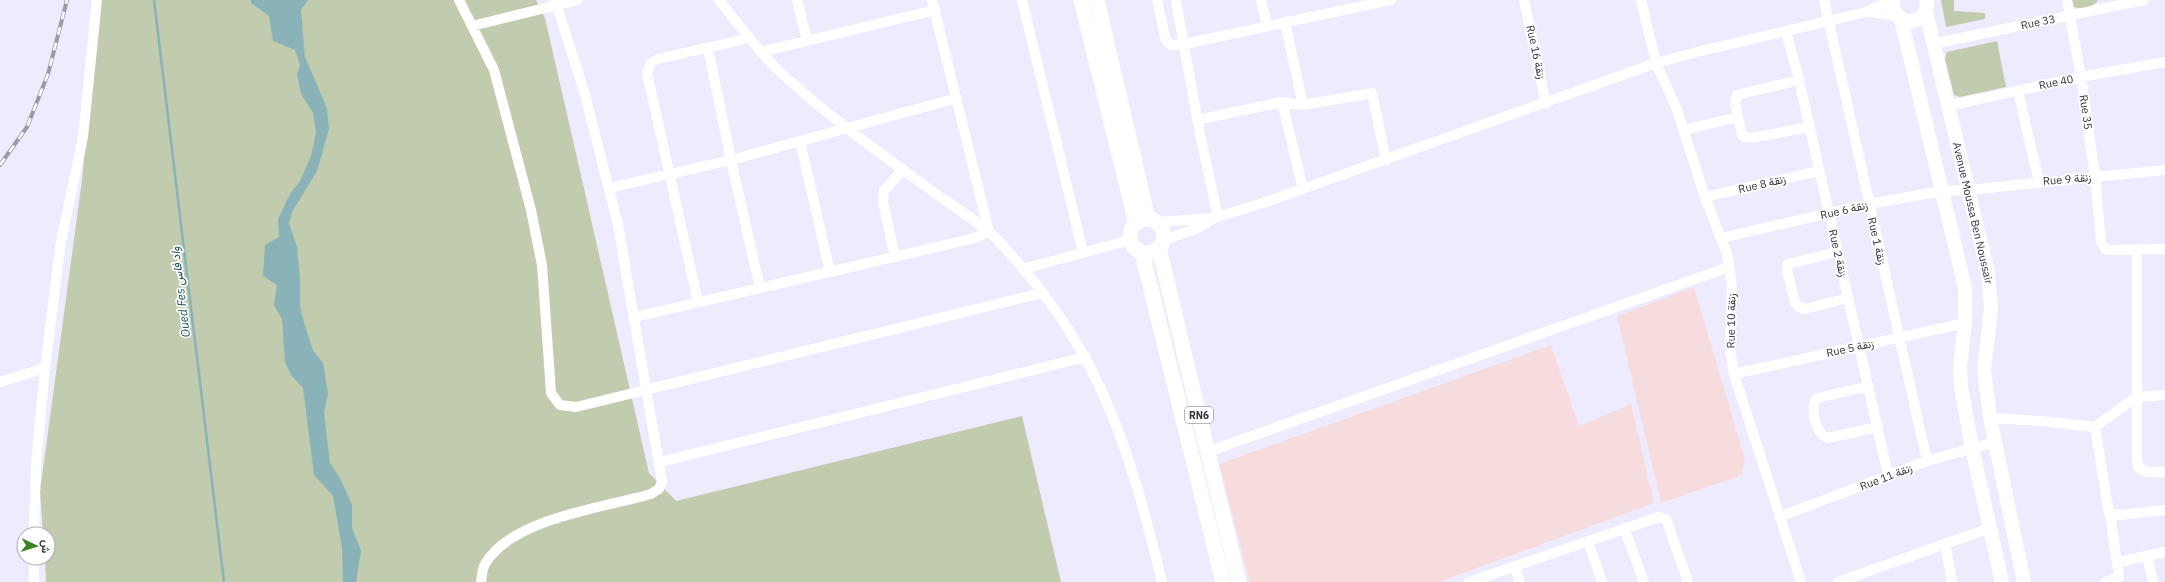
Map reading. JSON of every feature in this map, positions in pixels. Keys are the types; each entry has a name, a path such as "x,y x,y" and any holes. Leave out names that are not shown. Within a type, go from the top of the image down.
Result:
{"main road":[{"name":"RN6","path":"1081,0 1147,222 1163,230 1161,244 1207,452 1239,582"},
{"name":"RN6","path":"1097,0 1147,222"},
{"path":"1130,240 1132,228 1147,222"},
{"name":"RN6","path":"1130,240 1136,250 1142,253 1223,582"},
{"path":"1142,253 1148,254 1161,244"}],"street":[{"path":"34,526 36,463 45,368 61,242 83,137 97,0"},
{"path":"459,0 494,70 532,210 542,265 551,393 560,405 570,408 1042,293"},
{"path":"472,26 557,2 578,0"},
{"path":"719,0 762,52 804,93 847,128 989,232 1023,269 1059,314 1086,357 1107,400 1133,472 1162,582"},
{"path":"796,0 807,41"},
{"path":"932,0 989,232"},
{"path":"1022,0 1083,252"},
{"path":"1216,217 1197,120 1184,44 1177,0 1158,3 1166,41 1171,45 1184,44 1285,22 1342,5 1391,0"},
{"path":"1261,0 1267,26"},
{"name":"Rue 16 زنقة","path":"1524,0 1546,104"},
{"name":"Rue 10 زنقة","path":"1641,0 1656,63 1671,94 1684,130 1704,197 1721,238 1729,266 1732,286 1729,338 1734,374 1801,582"},
{"path":"1824,0 1827,21"},
{"path":"1161,244 1198,228 1216,217 1386,160 1546,104 1656,63 1786,30 1866,12 1893,0 1894,11 1899,17 1942,190 1964,288 1965,323 1961,360 1961,387 1972,448 2002,582"},
{"name":"Rue 35","path":"2067,0 2081,77 2095,176"},
{"name":"Rue 33","path":"1932,44 2070,16 2105,4 2144,0"},
{"path":"481,582 484,565 498,548 515,535 540,523 631,499 659,489 662,476 618,225 584,91 557,2"},
{"path":"1866,12 1899,17 1912,21 1922,16 1926,6"},
{"name":"Avenue Moussa Ben Noussair","path":"1926,6 1932,44 1968,190 1990,288 1992,308 1984,370 1990,418 2024,582"},
{"path":"762,52 935,10"},
{"name":"Rue 1 زنقة","path":"1827,21 1927,461"},
{"path":"1285,22 1303,105"},
{"name":"Rue 2 زنقة","path":"1786,30 1799,80 1888,475"},
{"path":"698,302 668,174 647,73 651,63 658,59 750,38"},
{"path":"708,48 730,160 760,288"},
{"name":"Rue 40","path":"1947,106 2081,77 2165,62"},
{"path":"1799,80 1739,93 1735,99 1738,117 1742,135 1747,138 1809,127"},
{"path":"2018,91 2039,182"},
{"path":"1197,120 1282,102 1303,105 1372,94 1386,160"},
{"path":"609,188 730,160 957,98"},
{"path":"1282,102 1303,189"},
{"path":"1684,130 1738,117"},
{"path":"800,141 830,272"},
{"path":"895,257 883,202 884,191 903,169"},
{"name":"Rue 9 زنقة","path":"1968,190 2165,169"},
{"name":"Rue 8 زنقة","path":"1704,197 1819,171"},
{"path":"2095,176 2099,236 2103,246 2111,250 2165,249"},
{"name":"Rue 6 زنقة","path":"1721,238 1868,204 1942,190 1968,190"},
{"path":"1147,222 1216,217"},
{"path":"634,316 895,257 971,239 989,232"},
{"path":"1023,269 1130,240"},
{"path":"2137,250 2136,397 2138,467 2146,472 2165,472"},
{"path":"1837,252 1788,264 1795,303 1799,307 1805,309 1848,298"},
{"path":"1207,452 1729,266"},
{"name":"Rue 5 زنقة","path":"1734,374 1859,345 1965,323"},
{"path":"660,462 1086,357"},
{"path":"0,382 45,368"},
{"path":"1868,386 1817,398 1813,406 1819,433 1822,437 1828,438 1878,427"},
{"path":"1990,418 2042,421 2095,427 2136,397 2165,395"},
{"path":"2095,427 2120,580 2105,582"},
{"name":"Rue 11 زنقة","path":"1779,517 1927,461 1995,442"},
{"path":"2110,513 2120,515 2165,510"},
{"path":"1469,582 1659,517 1666,519 1688,582"},
{"path":"1624,528 1644,582"},
{"path":"1838,582 1858,579 1945,543 1990,528"},
{"path":"1588,541 1602,582"},
{"path":"1945,543 1952,582"},
{"path":"2118,562 2165,552"},
{"path":"2147,556 2153,582"},
{"path":"34,566 34,582"},
{"path":"1515,567 1520,582"}],"shaded area":[{"path":"99,0 536,0 545,18 649,473 676,501 1022,416 1061,582 46,582 45,566 56,566 56,526 42,526 40,491 82,180"},
{"path":"251,0 308,0 301,10 305,57 327,108 329,129 317,171 292,212 289,223 297,247 300,279 300,307 313,350 323,363 328,394 324,413 330,463 341,480 352,505 352,528 361,551 356,582 343,582 342,548 333,496 314,475 303,388 291,375 285,362 282,319 274,305 277,285 263,276 265,245 279,237 278,219 290,194 300,181 311,156 316,132 313,113 301,94 297,75 300,65 295,50 273,41 269,16 251,3"},
{"path":"1941,0 1954,0 1954,11 1985,13 1985,19 1946,27"},
{"path":"2072,0 2098,0 2090,6 2077,8 2074,7"},
{"path":"1997,41 2006,87 1960,97 1954,95 1945,59 1947,52"},
{"path":"1694,287 1745,459 1742,475 1661,503 1617,316"},
{"path":"1551,345 1579,426 1631,404 1654,503 1439,582 1250,582 1219,464"}],"waterway":[{"name":"Oued Fes واد فاس","path":"154,0 224,582"}],"railway":[{"path":"0,165 27,127 48,74 67,0"}]}
